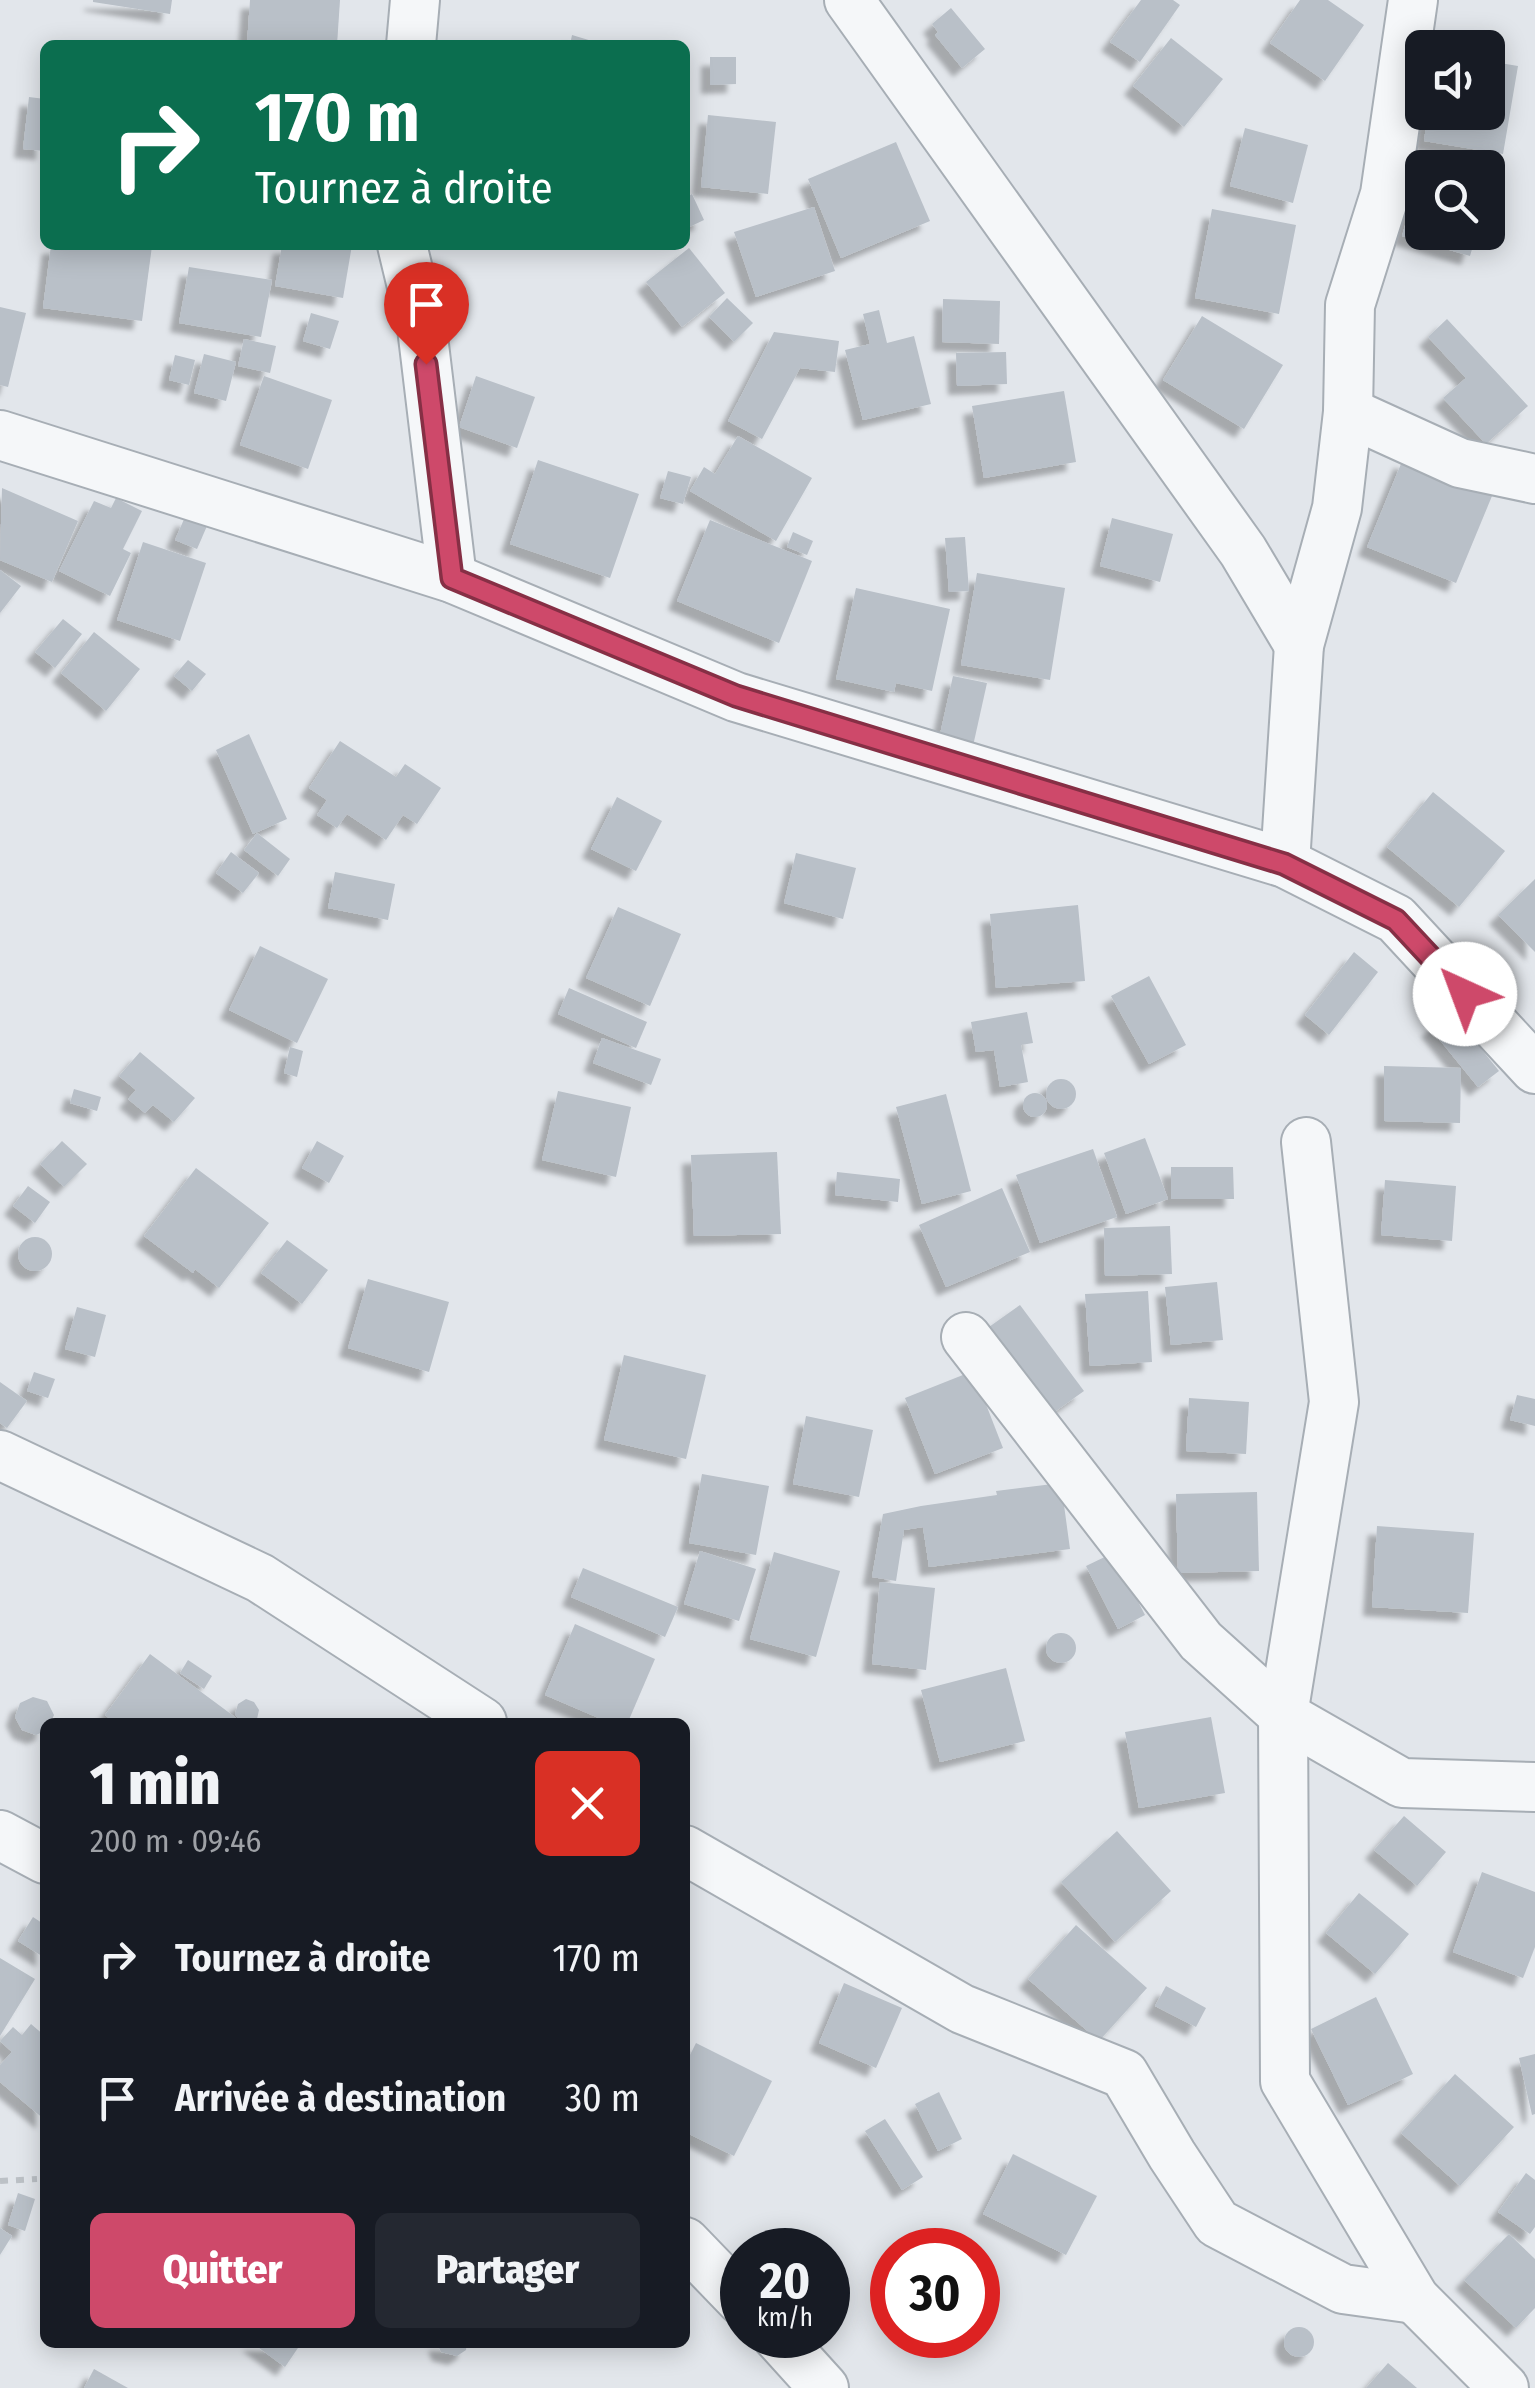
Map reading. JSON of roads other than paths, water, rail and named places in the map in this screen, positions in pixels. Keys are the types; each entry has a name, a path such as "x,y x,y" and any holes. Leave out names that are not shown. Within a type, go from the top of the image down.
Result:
{"street":[{"path":"411,40 414,0"},
{"path":"848,0 1243,551 1299,645"},
{"path":"1284,864 1299,645 1337,508 1348,412 1350,305 1385,194 1413,0"},
{"path":"403,250 422,328 452,578"},
{"path":"1348,412 1460,463 1535,479"},
{"path":"0,435 452,578 736,696 1284,864 1396,920 1535,1070"},
{"path":"1306,1142 1334,1402 1283,1715 1284,2081 1414,2299 1504,2388"},
{"path":"966,1336 1201,1640 1283,1715 1402,1782 1535,1787"},
{"path":"0,1454 260,1578 476,1718"},
{"path":"0,1835 40,1855"},
{"path":"690,1853 962,2009 1124,2074 1217,2223 1342,2289 1414,2299"},
{"path":"690,2247 720,2278"},
{"path":"797,2358 824,2388"}]}
